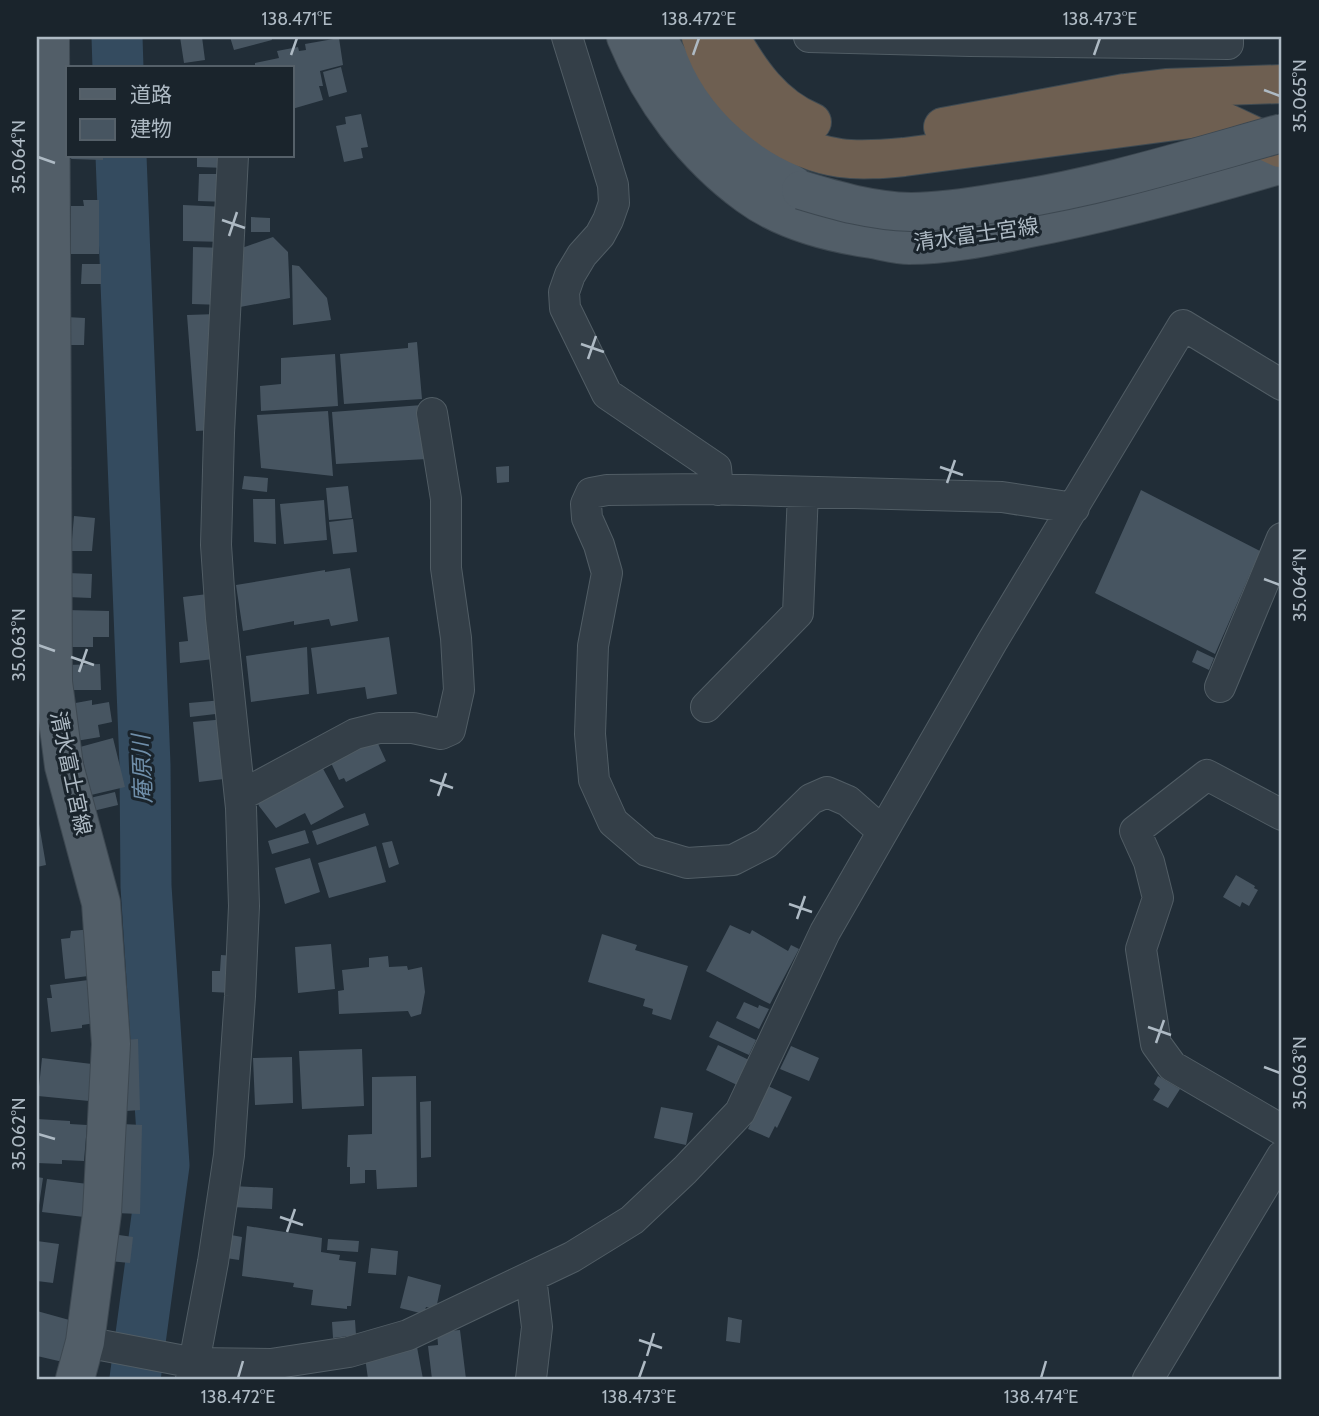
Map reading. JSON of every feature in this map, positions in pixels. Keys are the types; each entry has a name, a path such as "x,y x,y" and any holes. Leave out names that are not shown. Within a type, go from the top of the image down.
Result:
{"highway":[{"path":"701,37 707,55 726,85 748,110 805,147 838,158 872,160 904,157 1198,118 1227,122 1282,149"},
{"path":"730,37 751,71 778,102 807,120 837,131 873,136 912,133 1125,93 1166,88 1282,84"}],"main road":[{"name":"清水富士宮線","path":"50,37 45,641 64,766 101,903 111,1044 102,1213 85,1342 75,1379"},
{"name":"清水富士宮線","path":"626,37 670,118 710,163 749,196 797,205 853,206 911,212 972,207 1063,192 1282,133"},
{"name":"清水富士宮線","path":"656,37 696,102 730,138 764,167 797,205 845,235 908,245 975,239 1162,199 1282,164"}],"street":[{"path":"567,37 613,185 614,203 600,235 582,255 570,275 564,292 565,308 607,394 716,468 718,490"},
{"path":"809,37 1228,44 1228,37"},
{"path":"188,1367 213,1262 229,1155 244,906 240,796 216,545 233,158"},
{"path":"85,1342 188,1367 271,1364 349,1352 408,1335 572,1256 632,1220 685,1170 740,1112 825,932 992,642 1183,326 1282,385"},
{"path":"240,796 355,734 379,728 413,728 441,734 450,730 459,690 456,638 446,568 446,499 432,414"},
{"path":"882,831 848,801 827,792 811,799 766,843 733,860 687,863 647,851 613,822 594,780 590,734 593,646 607,573 587,518 586,504 591,493 718,490 1002,497 1074,508"},
{"path":"706,708 798,613 803,492"},
{"path":"1220,687 1282,538"},
{"path":"1282,815 1207,775 1135,831 1149,862 1157,898 1141,949 1156,1044 1172,1066 1282,1130"},
{"path":"1148,1379 1282,1156"},
{"path":"531,1277 537,1327 531,1379"}],"building":[{"path":"180,37 202,37 205,60 184,63"},
{"path":"230,37 271,37 272,40 234,50"},
{"path":"339,38 343,65 320,71 323,86 319,86 323,100 294,108 294,66 255,66 255,63 279,58 277,51 298,47 299,51 306,50 305,44"},
{"path":"341,67 347,92 329,97 323,72"},
{"path":"361,114 368,147 361,148 363,158 344,162 336,126 346,124 345,117"},
{"path":"103,158 103,160 71,159"},
{"path":"197,158 226,158 226,168 197,167"},
{"path":"199,174 228,174 228,202 198,201"},
{"path":"83,200 99,200 99,254 71,254 71,206 84,206"},
{"path":"183,205 226,207 226,242 183,241"},
{"path":"251,217 270,218 270,232 251,232"},
{"path":"273,237 288,252 290,298 240,307 236,250"},
{"path":"193,247 226,248 224,305 192,304"},
{"path":"82,264 101,264 101,284 81,284"},
{"path":"292,265 299,266 327,298 331,320 293,325"},
{"path":"217,314 214,430 196,431 187,315"},
{"path":"66,317 85,318 84,345 66,345"},
{"path":"417,342 422,399 344,404 340,354 408,348 408,343"},
{"path":"335,354 338,406 261,411 260,386 281,384 281,358"},
{"path":"422,405 427,459 336,464 332,412"},
{"path":"328,411 333,476 261,468 257,415"},
{"path":"509,466 509,482 497,483 496,467"},
{"path":"244,476 268,478 267,492 242,489"},
{"path":"348,486 352,518 329,520 326,488"},
{"path":"1141,490 1260,551 1215,654 1095,593"},
{"path":"253,499 275,499 276,544 254,542"},
{"path":"324,500 327,540 284,544 280,504"},
{"path":"74,516 95,518 92,551 71,551"},
{"path":"353,519 357,552 333,554 329,522"},
{"path":"350,568 358,621 331,626 329,619 294,625 294,621 243,631 236,585"},
{"path":"68,573 92,574 91,598 67,597"},
{"path":"216,593 222,658 180,663 179,642 188,641 183,597"},
{"path":"65,610 109,611 109,637 93,637 93,647 64,647"},
{"path":"389,637 397,694 367,699 365,687 317,694 311,648"},
{"path":"307,647 309,694 251,702 246,656"},
{"path":"1197,650 1214,658 1209,670 1192,662"},
{"path":"100,664 101,690 67,690 67,665"},
{"path":"92,700 92,705 109,702 112,722 98,725 100,737 76,741 70,704"},
{"path":"223,700 224,713 190,717 189,703"},
{"path":"226,719 232,778 199,782 193,722"},
{"path":"373,733 386,761 346,782 344,778 339,780 326,752"},
{"path":"113,738 125,787 91,795 80,747"},
{"path":"321,765 344,807 311,825 305,813 276,828 259,806 254,794"},
{"path":"115,792 118,805 93,811 90,798"},
{"path":"365,813 369,825 317,845 312,831"},
{"path":"37,824 46,865 37,867"},
{"path":"305,830 309,843 272,854 268,841"},
{"path":"392,841 399,864 389,868 382,843"},
{"path":"376,846 386,882 329,898 318,863"},
{"path":"310,858 320,892 285,904 275,868"},
{"path":"1236,875 1258,890 1249,906 1242,902 1240,907 1223,897"},
{"path":"730,925 750,934 752,930 788,951 791,945 799,949 770,1004 706,971"},
{"path":"92,929 96,975 65,979 61,939 70,938 71,931"},
{"path":"602,934 637,945 635,950 688,966 671,1020 652,1014 653,1009 643,1006 645,999 588,982"},
{"path":"331,944 335,989 298,993 295,947"},
{"path":"221,955 235,956 233,993 212,992 212,971 220,971"},
{"path":"388,956 389,967 407,966 408,970 422,967 425,992 421,1014 411,1017 408,1011 339,1014 338,991 344,990 342,970 369,967 369,958"},
{"path":"96,979 95,1023 82,1025 82,1028 51,1032 47,998 52,998 50,985"},
{"path":"744,1002 769,1009 759,1029 736,1018"},
{"path":"717,1021 756,1040 749,1055 709,1037"},
{"path":"138,1039 140,1110 126,1111 124,1040"},
{"path":"718,1045 749,1060 737,1085 706,1070"},
{"path":"791,1046 819,1058 809,1081 780,1069"},
{"path":"362,1049 364,1106 302,1109 299,1051"},
{"path":"292,1057 293,1103 255,1105 253,1058"},
{"path":"42,1058 92,1064 89,1101 38,1096"},
{"path":"416,1076 417,1187 377,1189 376,1170 365,1170 365,1183 350,1184 350,1167 347,1167 348,1135 372,1134 372,1077"},
{"path":"1158,1076 1180,1089 1168,1108 1153,1100 1160,1089 1154,1084"},
{"path":"768,1086 792,1097 769,1138 748,1129"},
{"path":"431,1101 431,1157 421,1158 420,1102"},
{"path":"661,1107 693,1113 686,1145 654,1138"},
{"path":"37,1119 87,1125 84,1161 37,1163"},
{"path":"122,1124 142,1125 140,1214 115,1213"},
{"path":"37,1177 43,1178 38,1212 37,1212"},
{"path":"47,1179 88,1184 84,1217 42,1212"},
{"path":"233,1186 273,1188 272,1209 232,1207"},
{"path":"247,1226 322,1238 321,1252 340,1255 339,1260 356,1262 351,1306 347,1306 347,1309 311,1305 313,1290 293,1287 294,1283 242,1276"},
{"path":"112,1234 133,1237 130,1263 109,1261"},
{"path":"231,1235 242,1237 239,1260 226,1258"},
{"path":"328,1239 359,1241 358,1252 327,1250"},
{"path":"37,1241 59,1244 53,1283 37,1281"},
{"path":"371,1248 398,1251 396,1275 368,1273"},
{"path":"408,1276 441,1285 436,1309 426,1307 424,1314 400,1308"},
{"path":"37,1311 73,1321 63,1362 37,1356"},
{"path":"728,1317 742,1320 740,1343 726,1341"},
{"path":"355,1320 356,1335 333,1338 332,1322"},
{"path":"460,1330 466,1379 432,1379 428,1346 438,1345 437,1332"},
{"path":"417,1347 423,1379 368,1379 365,1357"}],"waterway":[{"name":"庵原川","path":"117,37 118,66"},
{"name":"庵原川","path":"121,158 145,765 146,886 164,1165 135,1379"}]}
